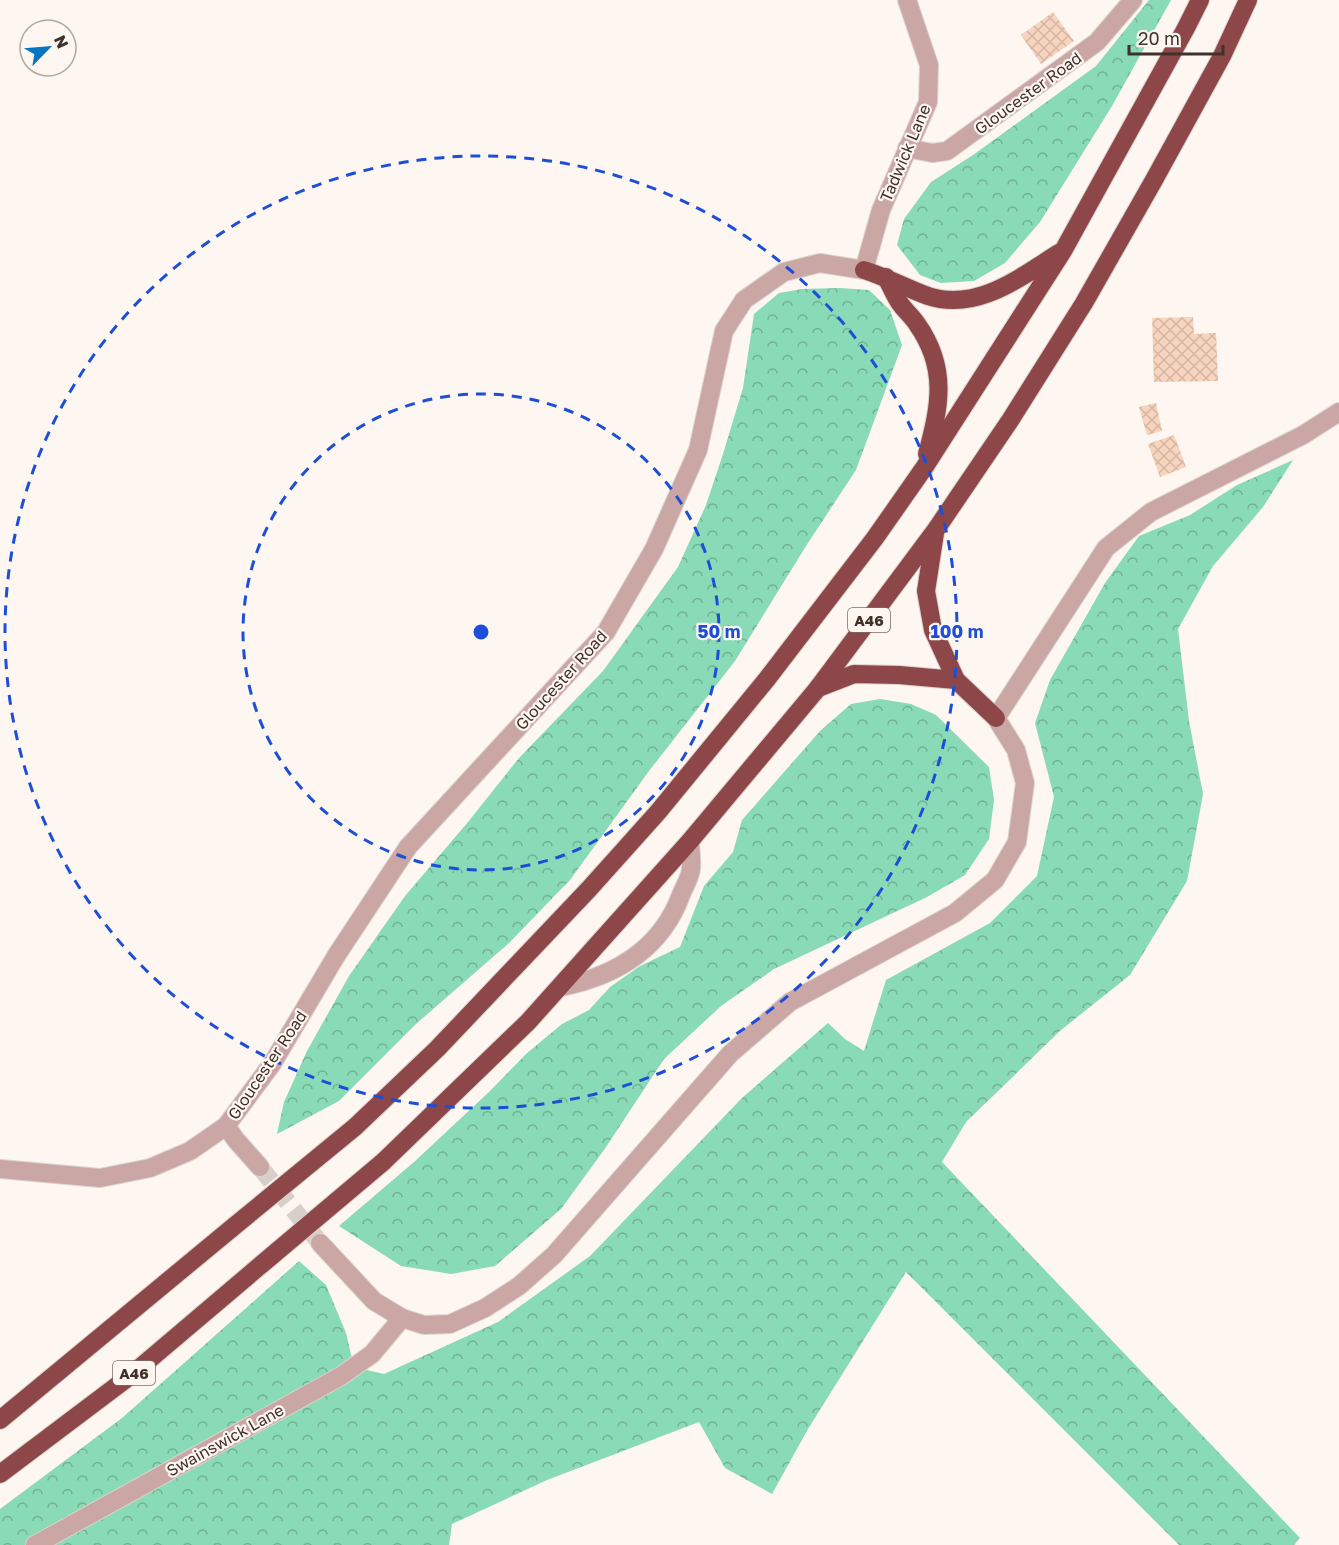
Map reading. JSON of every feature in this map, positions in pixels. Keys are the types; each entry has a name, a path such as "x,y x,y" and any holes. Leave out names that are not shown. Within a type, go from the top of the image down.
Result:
{"highway":[{"name":"A46","path":"0,1419 355,1127 437,1049 589,889 658,812 767,679 875,538 924,468 1063,251 1200,0"},
{"name":"A46","path":"0,1474 129,1376 383,1162 528,1022 690,841 818,688 935,531 1011,419 1084,303 1154,180 1222,56 1248,0"},
{"path":"864,270 930,296 969,300 1003,288 1063,251"},
{"path":"886,277 900,303 929,344 937,366 939,390 936,419 924,468"},
{"path":"935,531 926,591 933,630 956,680 996,718"},
{"path":"818,688 854,674 956,680"}],"street":[{"name":"Tadwick Lane","path":"864,270 881,210 928,102 929,65 908,0"},
{"name":"Gloucester Road","path":"907,148 932,153 947,150 966,138 1097,42 1133,0"},
{"name":"Gloucester Road","path":"0,1168 100,1178 150,1168 190,1151 226,1126 272,1064 336,956 408,847 606,632 654,549 698,450 724,331 744,300 784,272 820,263 864,270"},
{"path":"320,1242 374,1301 402,1318 424,1325 450,1324 485,1308 519,1286 554,1255 730,1054 790,1002 955,913 995,880 1017,842 1025,783 1016,750 996,718 1107,548 1151,512 1303,435 1339,412"},
{"path":"561,987 588,981 624,964 650,945 675,911 691,870 690,841"},
{"name":"Gloucester Road","path":"226,1126 260,1167"},
{"name":"Swainswick Lane","path":"35,1545 341,1376 372,1354 402,1318"}],"green space":[{"path":"1149,0 1171,0 1112,106 1040,222 1005,263 974,281 941,283 920,275 897,245 904,219 931,182 973,155 1096,66"},
{"path":"802,289 869,290 890,310 902,345 856,470 735,661 649,771 570,880 509,943 416,1024 339,1101 277,1134 284,1102 307,1051 349,976 405,896 519,758 603,671 678,567 706,505 743,388 754,314 779,293"},
{"path":"1293,460 1263,507 1213,566 1178,629 1189,721 1203,794 1187,881 1130,975 1061,1030 966,1122 942,1162 1300,1538 1294,1545 1179,1545 906,1272 808,1429 772,1494 725,1468 699,1422 547,1480 452,1524 449,1545 0,1545 0,1509 122,1418 299,1261 326,1285 346,1333 354,1367 384,1374 498,1322 590,1256 742,1098 828,1023 845,1039 864,1051 886,980 990,923 1037,876 1054,797 1035,723 1050,680 1105,583 1139,536 1190,515 1237,485"},
{"path":"880,699 911,704 936,715 989,767 994,800 989,839 965,875 927,897 774,969 721,1006 664,1059 604,1150 561,1209 495,1266 451,1274 401,1266 339,1226 414,1162 526,1054 562,1024 589,1010 610,987 640,966 680,947 704,886 733,852 742,820 820,731 851,704"}],"building":[{"path":"1053,12 1074,41 1041,64 1021,35"},
{"path":"1193,317 1194,334 1216,333 1218,381 1154,382 1152,318"},
{"path":"1156,403 1162,431 1147,435 1139,407"},
{"path":"1174,435 1186,467 1160,477 1148,444"}],"tunnel":[{"path":"260,1167 320,1243"}]}
